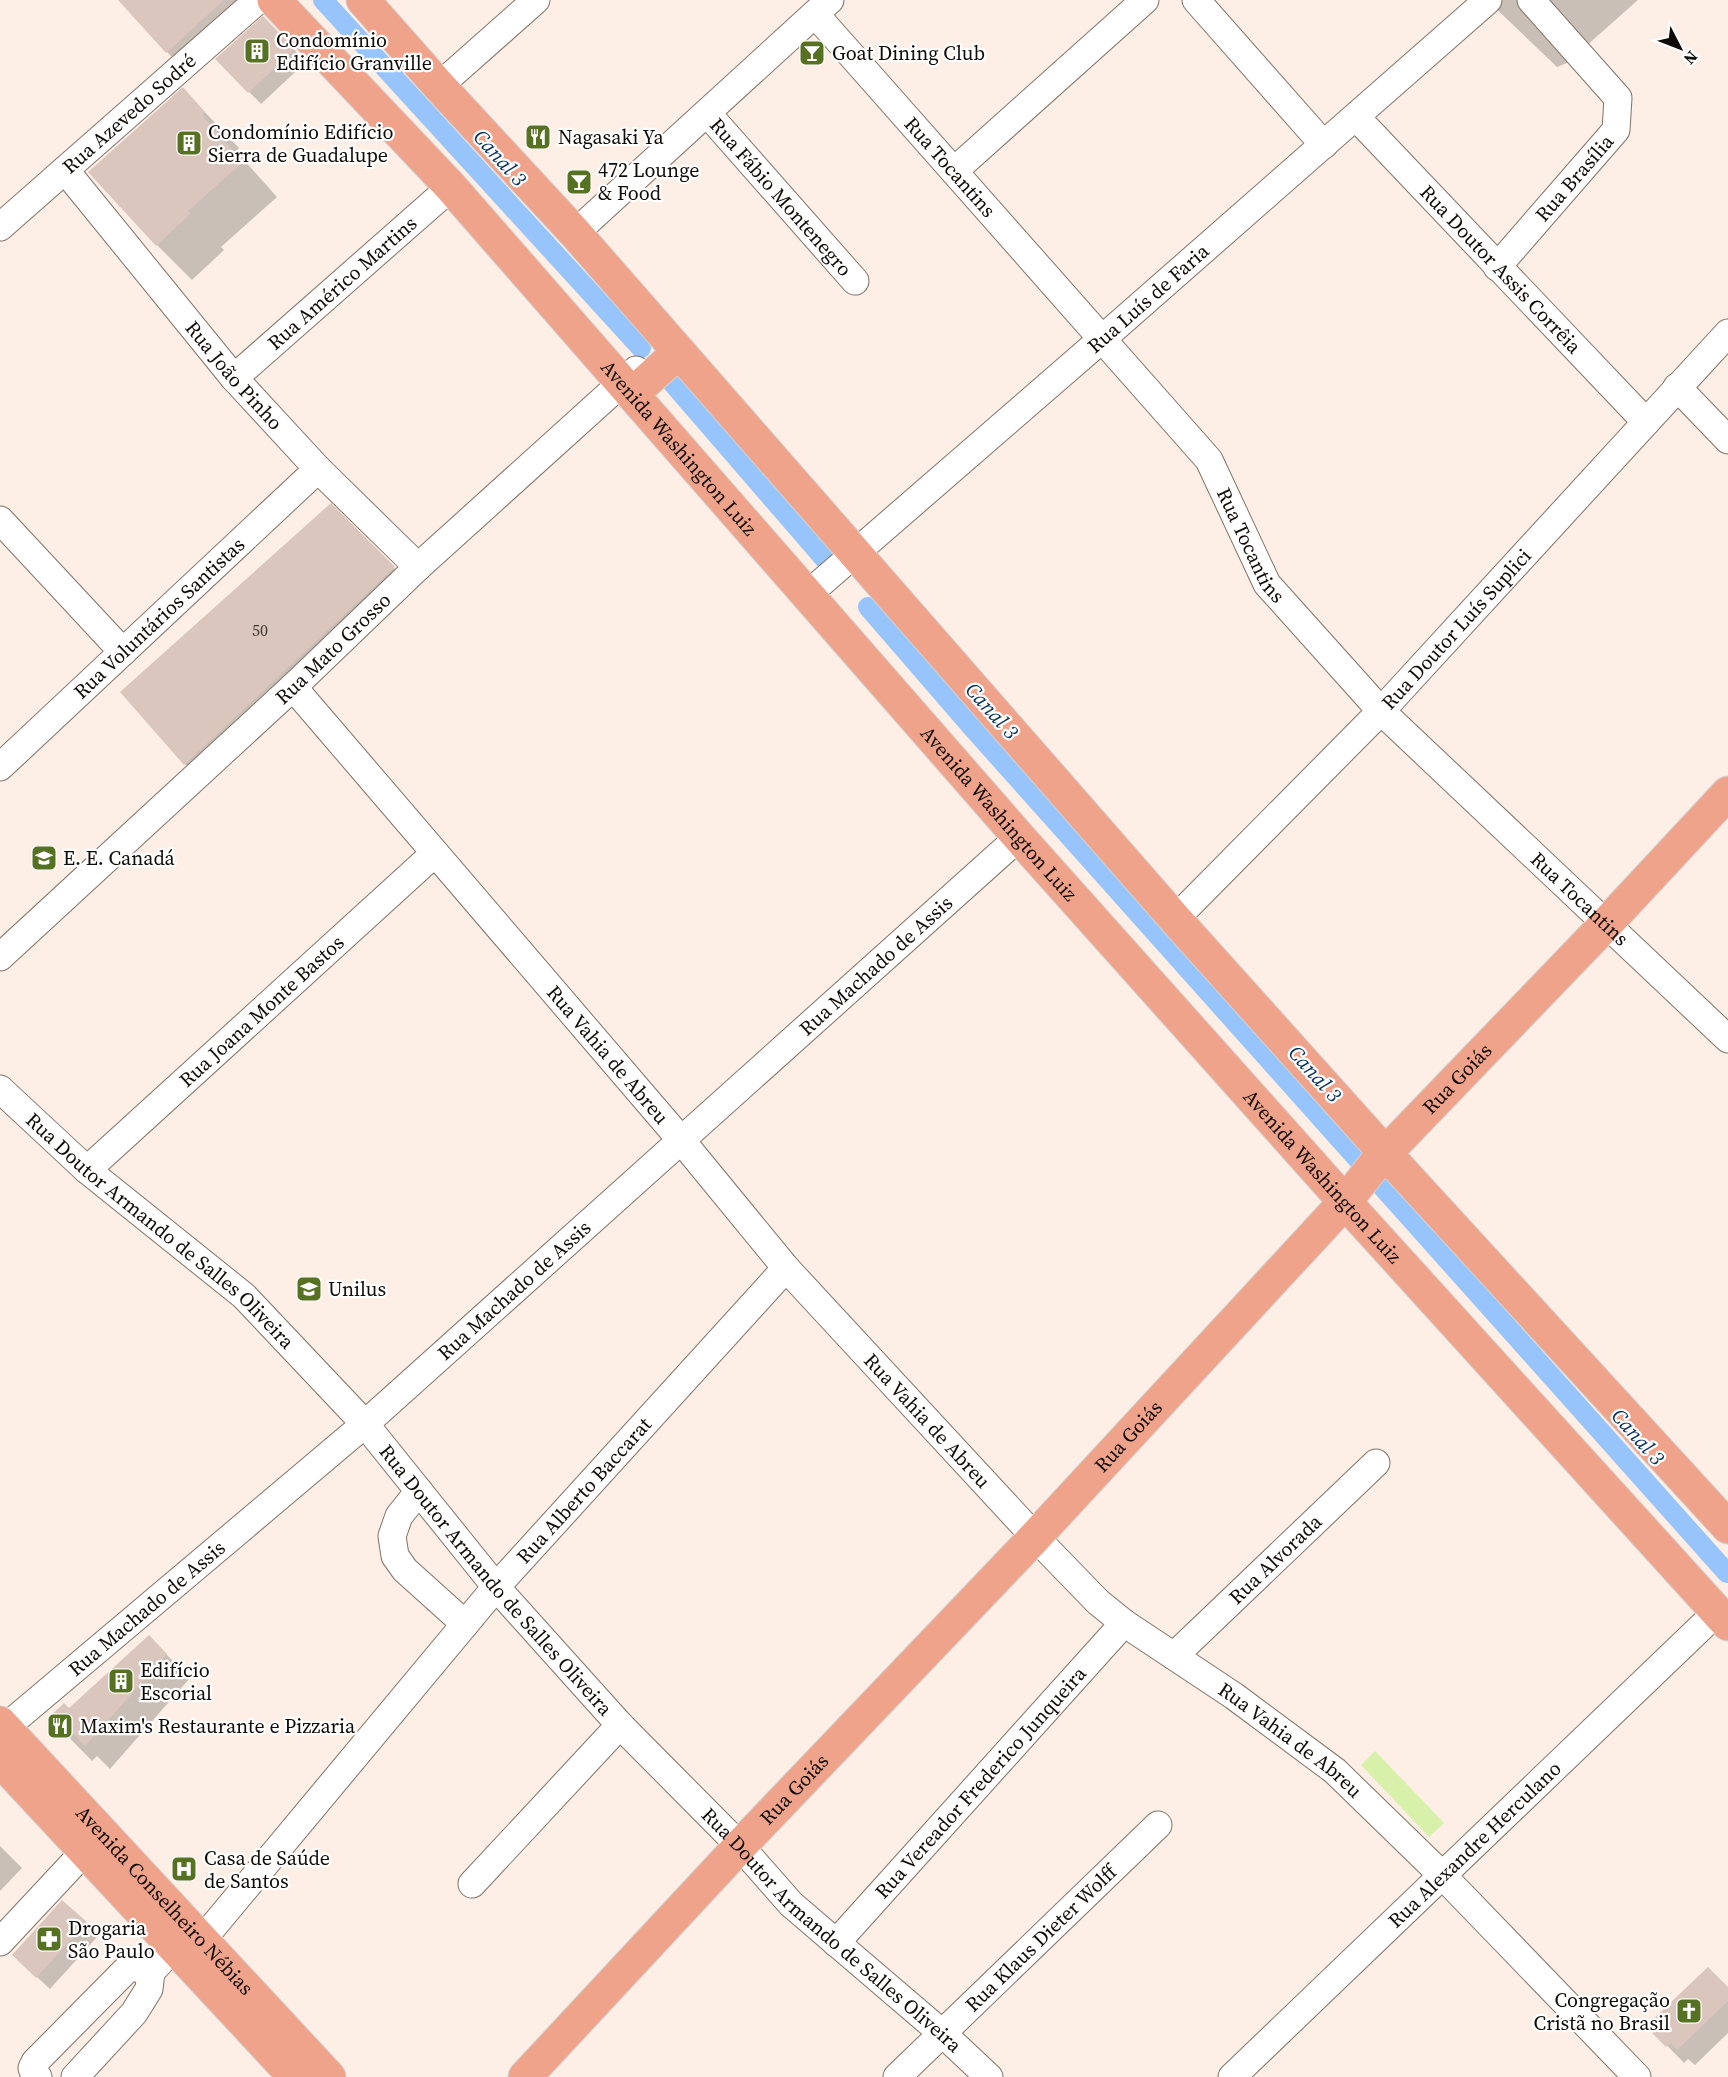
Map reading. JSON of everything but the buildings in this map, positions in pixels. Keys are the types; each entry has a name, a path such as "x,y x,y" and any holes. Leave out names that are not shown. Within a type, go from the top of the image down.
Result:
{"main road":[{"name":"Avenida Washington Luiz","path":"274,0 451,187 1019,837 1728,1527"},
{"name":"Avenida Washington Luiz","path":"363,0 439,86 575,232 1175,919 1366,1177 1724,1612"},
{"path":"626,388 674,346"},
{"name":"Rua Goiás","path":"525,2077 740,1846 1035,1537 1366,1177 1728,793"},
{"name":"Avenida Conselheiro Nébias","path":"2,1727 188,1944 295,2077"},
{"name":"Avenida Conselheiro Nébias","path":"0,1760 85,1851 329,2077"}],"street":[{"name":"Rua Azevedo Sodré","path":"0,227 258,0"},
{"path":"439,86 536,0"},
{"path":"954,171 1145,0"},
{"path":"1196,0 1324,145"},
{"name":"Rua Luís de Faria","path":"807,595 1488,0"},
{"name":"Rua Brasília","path":"1497,267 1616,129 1618,98 1531,0"},
{"path":"575,232 822,7"},
{"name":"Rua Tocantins","path":"822,7 954,171 1209,460 1267,584 1381,711 1728,1039"},
{"name":"Rua Fábio Montenegro","path":"707,113 855,280"},
{"name":"Rua Doutor Assis Corrêia","path":"1356,117 1646,422"},
{"name":"Rua João Pinho","path":"65,170 234,378 318,469 418,567"},
{"name":"Rua Américo Martins","path":"234,378 451,187"},
{"name":"Rua Doutor Luís Suplici","path":"1175,919 1381,711 1728,333"},
{"path":"1677,387 1728,440"},
{"name":"Rua Mato Grosso","path":"0,957 293,687 418,567 626,388"},
{"name":"Rua Voluntários Santistas","path":"0,766 318,469"},
{"path":"0,520 123,652"},
{"name":"Rua Vahia de Abreu","path":"293,687 681,1140 786,1268 1035,1537 1098,1602 1124,1623 1234,1696 1335,1771 1443,1876 1637,2077"},
{"name":"Rua Machado de Assis","path":"2,1727 365,1424 1019,837"},
{"name":"Rua Joana Monte Bastos","path":"87,1170 435,854"},
{"name":"Rua Doutor Armando de Salles Oliveira","path":"0,1089 87,1170 244,1296 365,1424 496,1587 620,1725 740,1846 791,1904 943,2034 989,2077"},
{"name":"Rua Alberto Baccarat","path":"151,1972 188,1944 496,1587 786,1268"},
{"name":"Rua Alvorada","path":"1174,1656 1376,1463"},
{"path":"419,1491 399,1516 393,1536 395,1556 405,1570 465,1624"},
{"name":"Rua Alexandre Herculano","path":"1232,2077 1724,1612"},
{"name":"Rua Vereador Frederico Junqueira","path":"836,1943 1124,1623"},
{"path":"472,1884 620,1725"},
{"name":"Rua Klaus Dieter Wolff","path":"897,2077 1158,1825"},
{"path":"0,1942 85,1851"},
{"path":"38,2077 33,2074 32,2068 35,2062 127,1969 133,1967 151,1972 149,1989 134,2013 75,2077"}],"green space":[{"path":"1375,1751 1444,1823 1429,1837 1361,1765"}],"waterway":[{"name":"Canal 3","path":"323,0 641,348"},
{"name":"Canal 3","path":"669,379 828,563"},
{"name":"Canal 3","path":"868,607 970,725 1727,1573"}],"place":[{"name":"Condomínio Edifício Granville","path":"257,51"},
{"name":"Goat Dining Club","path":"812,53"},
{"name":"Nagasaki Ya","path":"538,137"},
{"name":"Condomínio Edifício Sierra de Guadalupe","path":"189,143"},
{"name":"472 Lounge & Food","path":"579,182"},
{"name":"E. E. Canadá","path":"44,858"},
{"name":"Unilus","path":"309,1289"},
{"name":"Edifício Escorial","path":"121,1681"},
{"name":"Maxim's Restaurante e Pizzaria","path":"60,1726"},
{"name":"Casa de Saúde de Santos","path":"184,1869"},
{"name":"Drogaria São Paulo","path":"49,1939"},
{"name":"Congregação Cristã no Brasil","path":"1689,2011"}]}
